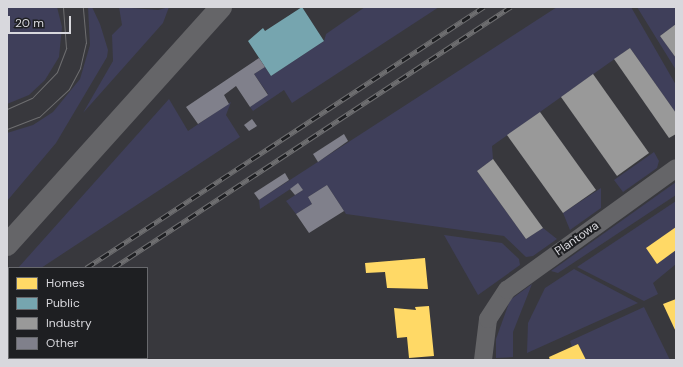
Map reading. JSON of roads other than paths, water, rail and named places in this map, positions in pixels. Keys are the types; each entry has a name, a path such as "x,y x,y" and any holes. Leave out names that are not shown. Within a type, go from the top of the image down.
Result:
{"street":[{"path":"7,245 216,9"},
{"name":"Plantowa","path":"483,360 488,319 507,290 676,168"}],"tram line":[{"path":"7,109 32,98 57,72 66,48 63,7"},
{"path":"7,129 39,117 69,89 80,68 86,43 83,7"}],"railway":[{"path":"88,267 484,7"},
{"path":"115,267 511,7"}]}
